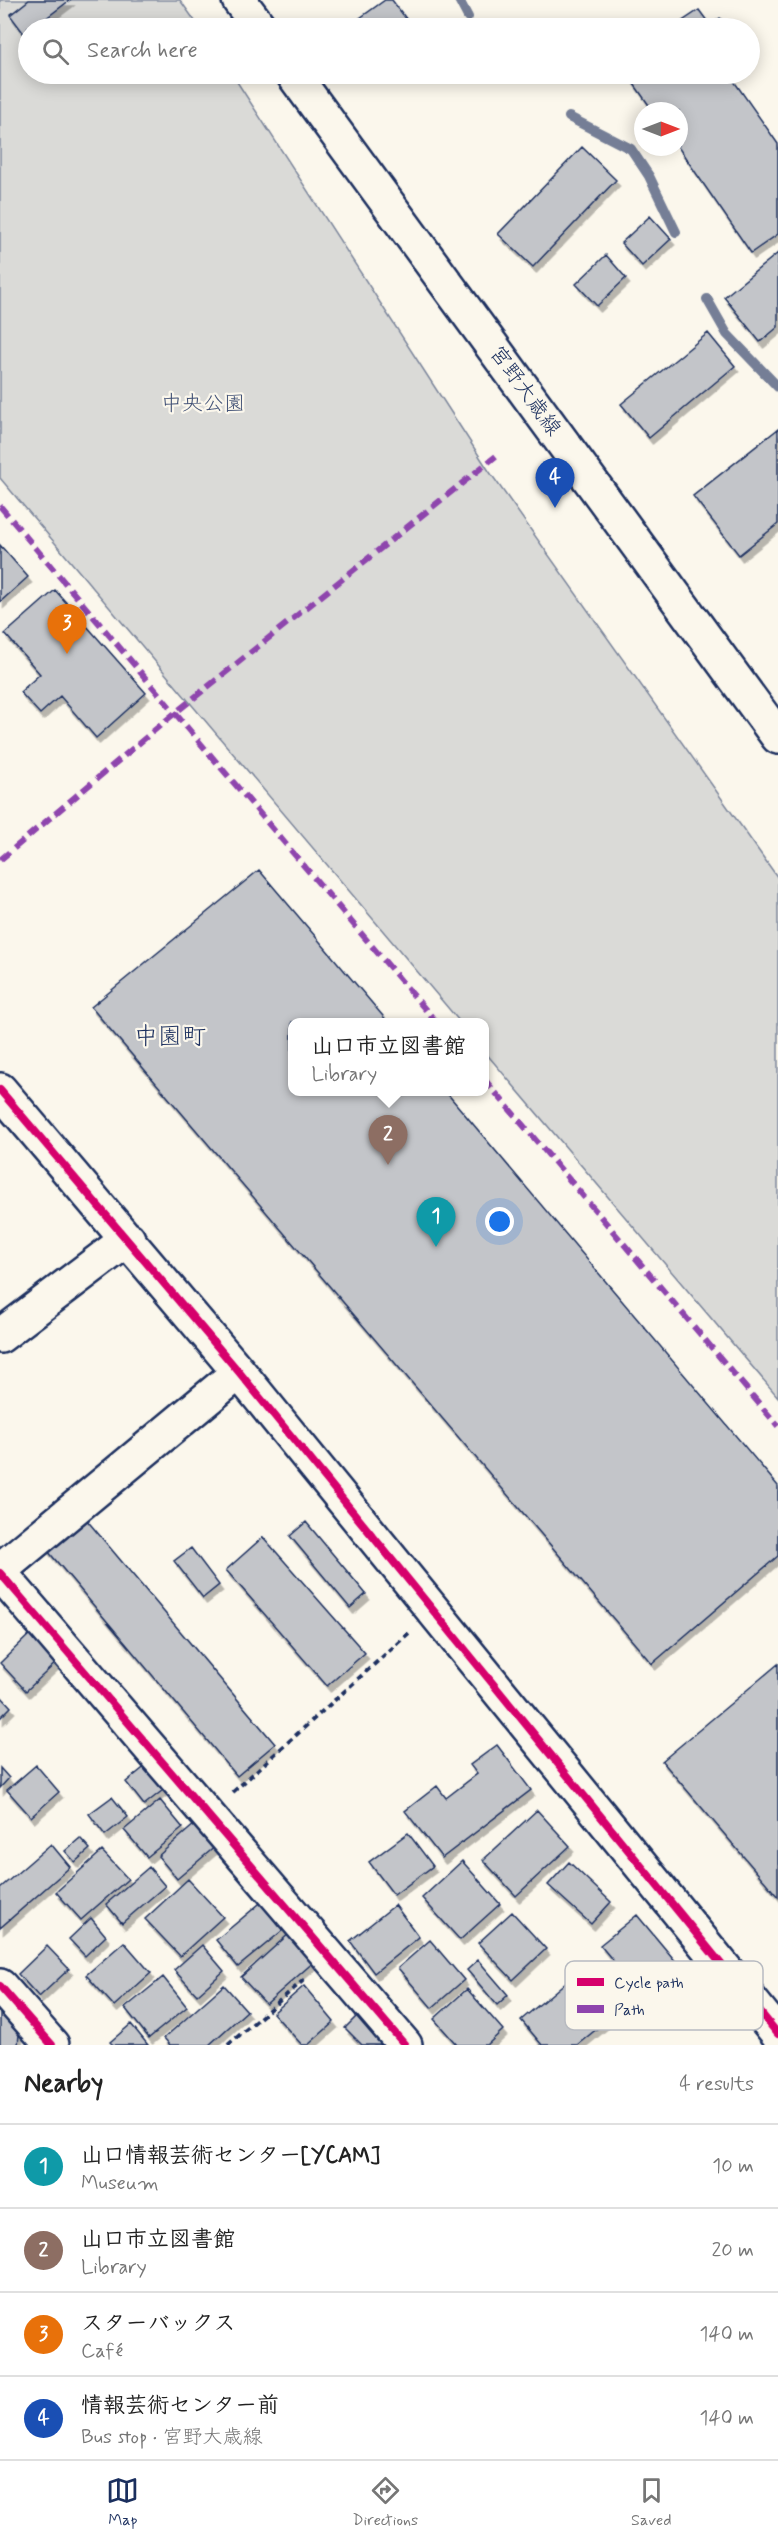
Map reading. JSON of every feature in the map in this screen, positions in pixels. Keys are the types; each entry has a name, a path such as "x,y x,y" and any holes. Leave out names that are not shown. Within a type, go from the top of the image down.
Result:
{"street":[{"path":"239,0 252,18"},
{"name":"宮野大歳線","path":"300,84 778,738"},
{"path":"0,1090 240,1372 718,1961"},
{"path":"0,1336 128,1239"},
{"path":"240,1372 0,1572 405,2045"},
{"path":"0,1986 49,2044"},
{"path":"763,2016 778,2034"}],"path":[{"path":"208,1815 433,1611"},
{"path":"228,2045 330,1958"}],"green space":[{"name":"中央公園","path":"0,0 180,0 193,18 18,18 18,84 238,84 489,471 778,878 778,1397 489,1057 489,1018 457,1018 0,478"}],"building":[{"path":"29,0 70,0 46,18 18,18 18,26 10,15"},
{"path":"385,0 392,0 406,18 360,18"},
{"path":"699,10 705,18 687,18"},
{"path":"634,84 736,84 778,144 778,234 751,253 684,156 688,156 688,102 647,102"},
{"path":"582,147 616,180 533,267 498,234"},
{"path":"650,216 671,239 642,266 621,243"},
{"path":"778,253 778,327 760,342 724,297"},
{"path":"606,255 626,278 597,306 576,284"},
{"path":"708,333 735,366 649,438 621,404"},
{"path":"778,429 778,524 739,555 693,496"},
{"path":"0,545 28,577 0,602"},
{"path":"55,590 146,693 96,738 60,696 40,714 20,692 40,674 5,634"},
{"path":"259,870 385,1018 288,1018 288,1096 449,1096 778,1486 778,1556 652,1664 91,1007"},
{"path":"80,1512 275,1744 237,1776 42,1544"},
{"path":"306,1522 366,1594 350,1608 290,1536"},
{"path":"263,1537 365,1653 327,1686 226,1570"},
{"path":"191,1548 219,1585 203,1598 174,1561"},
{"path":"33,1631 60,1659 26,1691 0,1663"},
{"path":"778,1664 778,1897 662,1761"},
{"path":"0,1695 11,1707 0,1718"},
{"path":"497,1745 531,1790 442,1858 405,1811 437,1786 446,1798 477,1774 470,1765"},
{"path":"153,1760 172,1783 144,1805 126,1782"},
{"path":"36,1765 59,1792 31,1817 7,1790"},
{"path":"0,1768 9,1778 0,1788"},
{"path":"112,1797 128,1817 105,1835 89,1814"},
{"path":"160,1800 183,1828 147,1857 124,1830"},
{"path":"537,1810 570,1846 516,1896 483,1860"},
{"path":"203,1817 223,1840 177,1879 158,1856"},
{"path":"408,1833 433,1866 394,1895 369,1862"},
{"path":"80,1838 90,1849 75,1862 65,1851"},
{"path":"51,1844 70,1867 0,1928 0,1888"},
{"path":"102,1851 128,1879 81,1920 56,1892"},
{"path":"462,1861 500,1904 460,1940 422,1898"},
{"path":"569,1862 611,1902 591,1924 548,1885"},
{"path":"149,1867 165,1886 122,1923 106,1904"},
{"path":"188,1879 223,1917 180,1956 145,1919"},
{"path":"265,1899 288,1926 238,1967 216,1940"},
{"path":"395,1905 419,1937 374,1973 350,1941"},
{"path":"512,1912 546,1949 513,1980 478,1943"},
{"path":"637,1915 675,1961 613,1961 600,1945"},
{"path":"91,1918 106,1936 85,1956 69,1939"},
{"path":"291,1932 316,1960 266,2004 241,1977"},
{"path":"430,1940 464,1980 432,2008 398,1968"},
{"path":"124,1942 151,1973 114,2006 86,1975"},
{"path":"202,1945 224,1971 197,1995 174,1970"},
{"path":"47,1946 69,1969 39,1997 18,1974"},
{"path":"478,1960 508,1995 497,2005 467,1970"},
{"path":"163,1977 187,2007 149,2038 125,2008"},
{"path":"565,1983 565,2030 595,2030 577,2045 542,2045 521,2020"},
{"path":"224,1985 247,2011 209,2045 170,2045 164,2038"},
{"path":"304,1986 334,2022 308,2045 302,2045 273,2013"},
{"path":"467,1989 503,2030 487,2045 457,2045 434,2019"},
{"path":"0,2003 20,2024 18,2045 0,2045"},
{"path":"363,2010 388,2045 362,2045 345,2028"},
{"path":"131,2024 148,2045 113,2045 110,2042"}],"waterway":[{"path":"459,0 468,17"},
{"path":"569,117 631,149 649,176 676,232"},
{"path":"707,299 727,334 778,387"}],"marked path":[{"path":"0,860 175,713 496,456"},
{"path":"0,506 433,1018"},
{"path":"489,1085 778,1426"}],"cycle path":[{"path":"0,1090 239,1372 719,1961"},
{"path":"0,1573 405,2045"},
{"path":"0,1986 52,2045"},
{"path":"763,2016 778,2034"}],"place":[{"name":"情報芸術センター前","path":"555,508"},
{"name":"スターバックス","path":"67,654"},
{"name":"山口市立図書館","path":"388,1165"},
{"name":"山口情報芸術センター[YCAM]","path":"436,1247"}],"district":[{"name":"中園町","path":"170,1037"}]}
